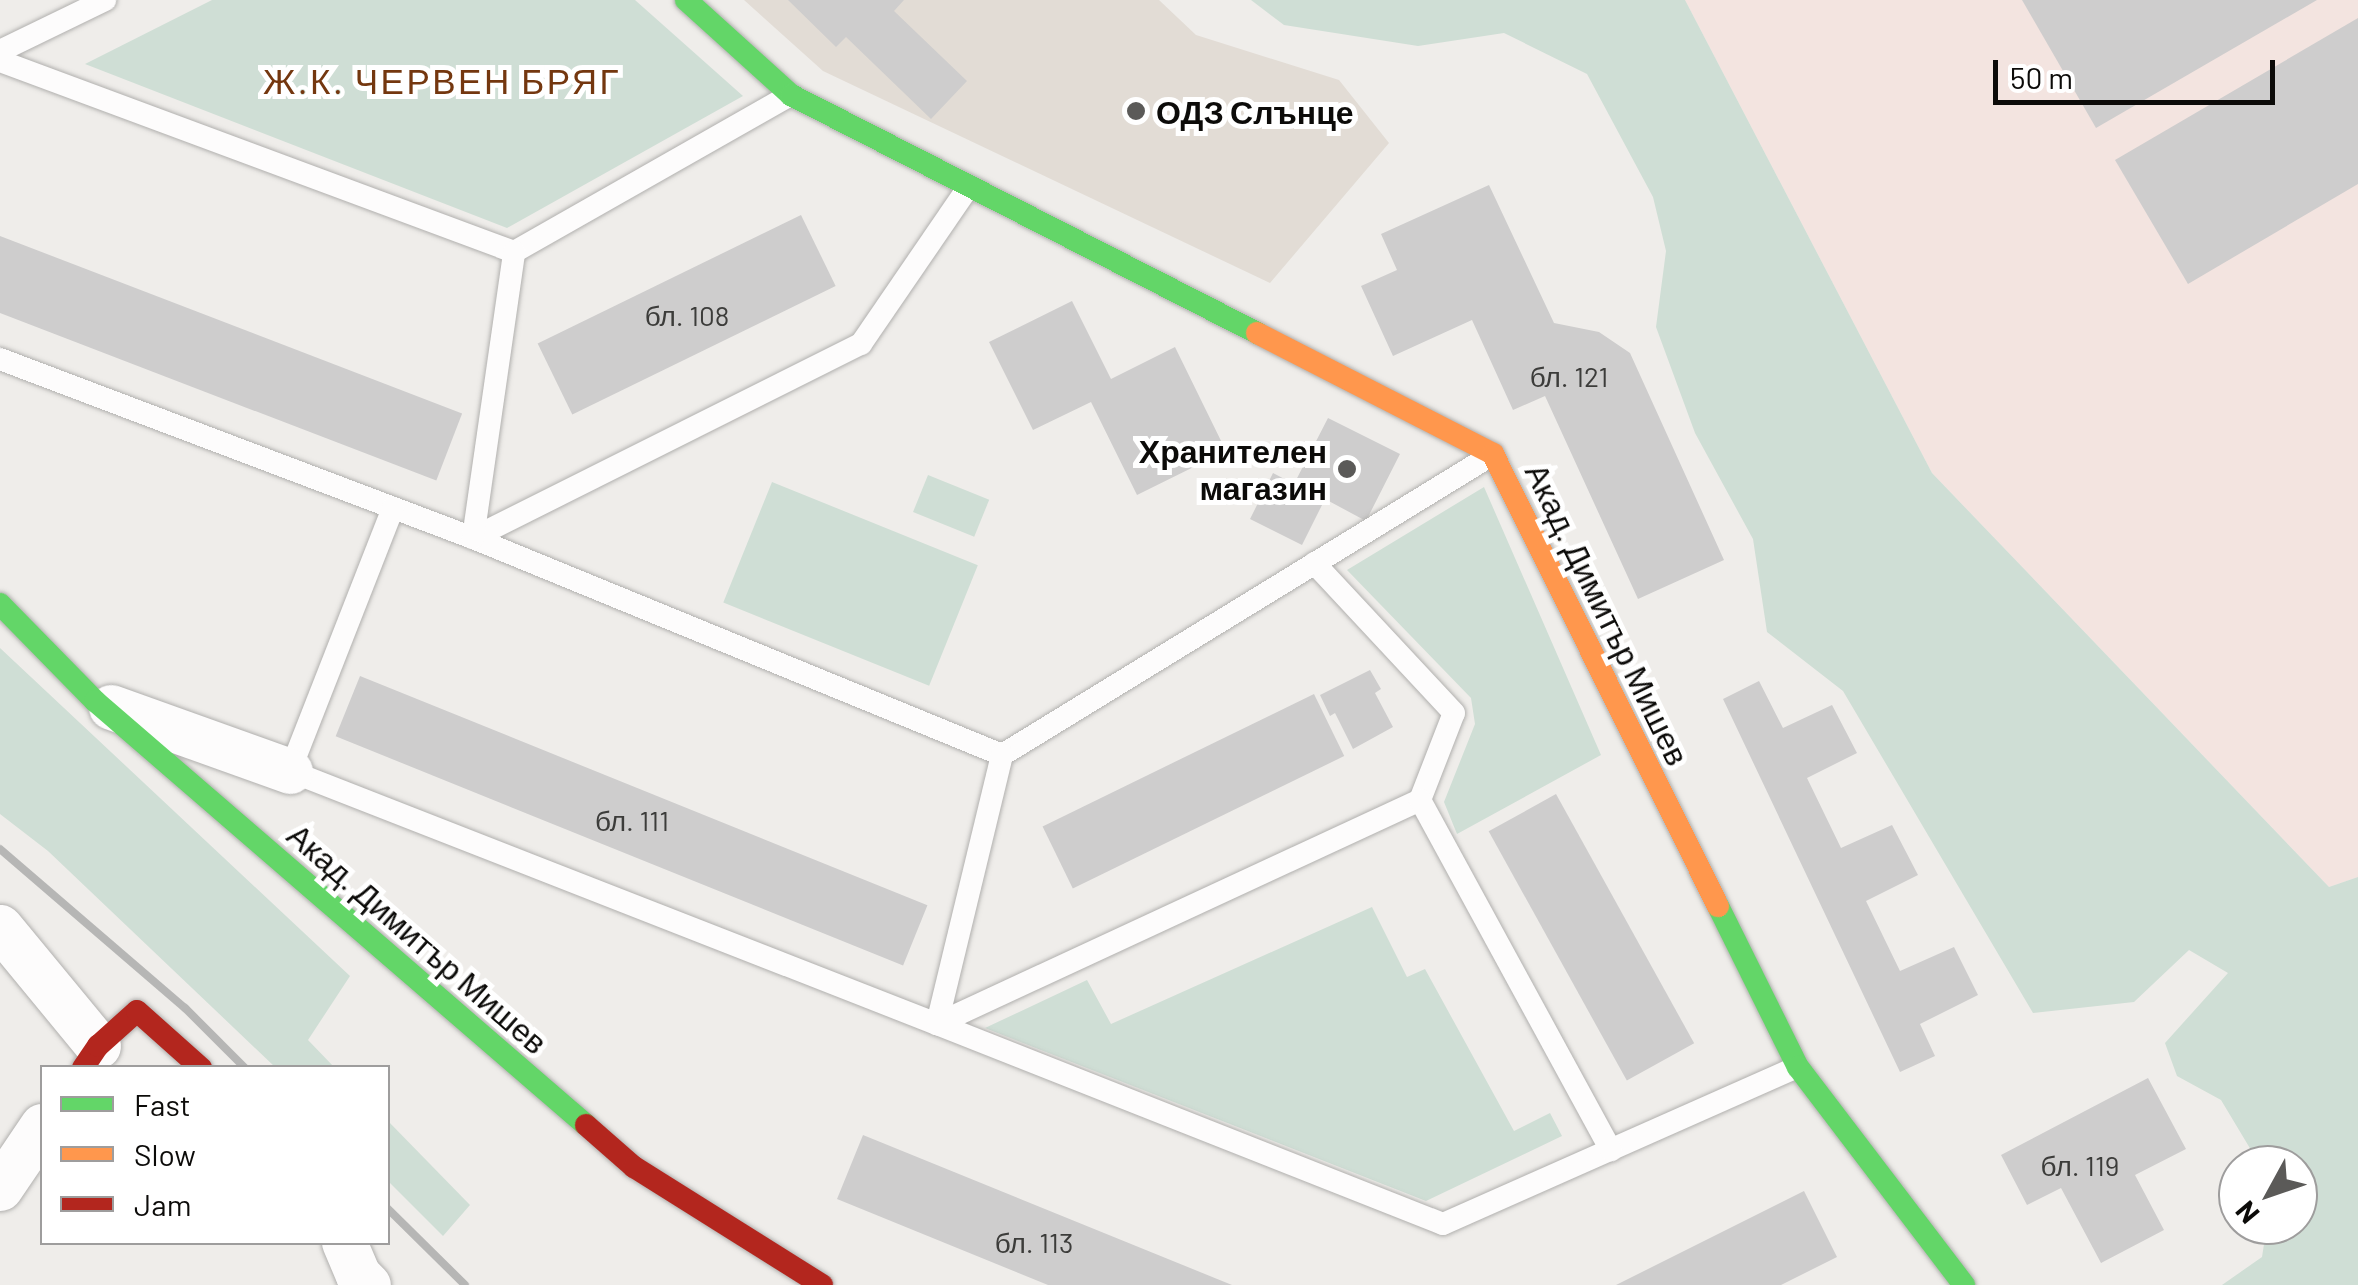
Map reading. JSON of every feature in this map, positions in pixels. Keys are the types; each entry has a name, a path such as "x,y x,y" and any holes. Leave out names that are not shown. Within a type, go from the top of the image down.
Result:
{"street":[{"name":"Акад. Димитър Мишев","path":"686,0 791,95 1493,454 1798,1067 1964,1285"},
{"name":"Акад. Димитър Мишев","path":"0,604 95,701 634,1167 822,1285"},
{"path":"95,701 290,771"},
{"path":"0,926 91,1057 137,1011 197,1065"},
{"path":"0,1188 40,1129"},
{"path":"345,1245 358,1275 368,1285"}],"lane":[{"path":"0,51 105,0"},
{"path":"0,61 514,252 791,95"},
{"path":"472,538 860,344 969,186"},
{"path":"472,538 514,252"},
{"path":"0,359 472,538 1002,755"},
{"path":"936,1024 1002,755 1493,454"},
{"path":"393,508 290,771 1443,1224 1798,1067"},
{"path":"936,1024 1420,800 1454,713 1314,563"},
{"path":"1420,800 1610,1150"}],"shaded area":[{"path":"212,0 635,0 743,96 507,228 85,64"},
{"name":"ОДЗ Слънце","path":"744,0 1159,0 1196,35 1339,80 1389,143 1270,283 823,71"},
{"path":"1251,0 1685,0 1932,473 2329,887 2358,877 2358,1285 2222,1285 2262,1257 2264,1245 2318,1245 2318,1145 2248,1145 2221,1100 2177,1076 2165,1043 2228,973 2189,950 2134,1002 2033,1013 1843,691 1767,632 1753,539 1695,433 1656,327 1666,251 1653,197 1587,74 1504,33 1418,46 1284,25"},
{"path":"1685,0 2358,0 2358,877 2329,887 1932,473"},
{"path":"928,475 989,500 974,537 913,512"},
{"path":"772,482 978,565 929,686 723,603"},
{"path":"1484,487 1601,755 1457,834 1444,802 1475,724 1471,698 1347,570"},
{"path":"0,648 350,976 308,1040 332,1065 273,1065 48,851 0,814"},
{"path":"1372,907 1407,977 1425,969 1514,1131 1550,1113 1562,1136 1426,1201 985,1028 1087,980 1111,1024"},
{"path":"390,1123 470,1205 443,1236 390,1183"}],"building":[{"path":"788,0 904,0 894,11 967,81 931,119 846,37 836,47"},
{"path":"2022,0 2317,0 2096,128"},
{"path":"2358,18 2358,184 2188,284 2115,160"},
{"path":"1489,185 1554,323 1599,332 1630,353 1724,560 1638,599 1545,396 1513,410 1472,320 1393,356 1361,286 1397,270 1381,234"},
{"path":"801,215 836,286 572,414 538,343"},
{"path":"0,236 462,413 436,481 0,313"},
{"path":"1072,301 1111,379 1175,347 1226,451 1137,495 1091,402 1033,430 989,342"},
{"name":"Хранителен магазин","path":"1328,418 1400,454 1366,521 1325,499 1302,545 1250,519 1273,473 1294,484"},
{"path":"1370,670 1381,689 1375,693 1393,727 1353,749 1335,713 1330,716 1320,695"},
{"path":"360,676 927,905 903,966 336,736"},
{"path":"1759,681 1783,728 1832,705 1857,753 1807,778 1841,848 1892,825 1918,875 1866,901 1900,971 1954,947 1978,995 1920,1024 1935,1056 1900,1072 1723,699"},
{"path":"1314,694 1344,756 1073,888 1043,826"},
{"path":"1556,794 1694,1043 1627,1081 1489,831"},
{"path":"2148,1078 2186,1149 2135,1175 2164,1230 2101,1263 2061,1188 2027,1205 2001,1155"},
{"path":"863,1135 1232,1285 1048,1285 837,1199"},
{"path":"1804,1191 1837,1257 1781,1285 1616,1285"}],"railway":[{"path":"0,849 185,1008 242,1065"},
{"path":"390,1211 465,1285"}],"traffic: fast":[{"path":"686,0 791,95 1257,333"},
{"path":"0,604 95,701 586,1125"},
{"path":"1718,906 1798,1067 1964,1285"}],"traffic: slow":[{"path":"1257,333 1493,454 1718,906"}],"traffic: jam":[{"path":"85,1065 98,1046 137,1011 198,1065"},
{"path":"586,1125 634,1167 822,1285"}],"place":[{"name":"ОДЗ Слънце","path":"1136,111"},
{"name":"Хранителен магазин","path":"1347,469"}],"district":[{"name":"Ж.К. ЧЕРВЕН БРЯГ","path":"442,80"}]}
